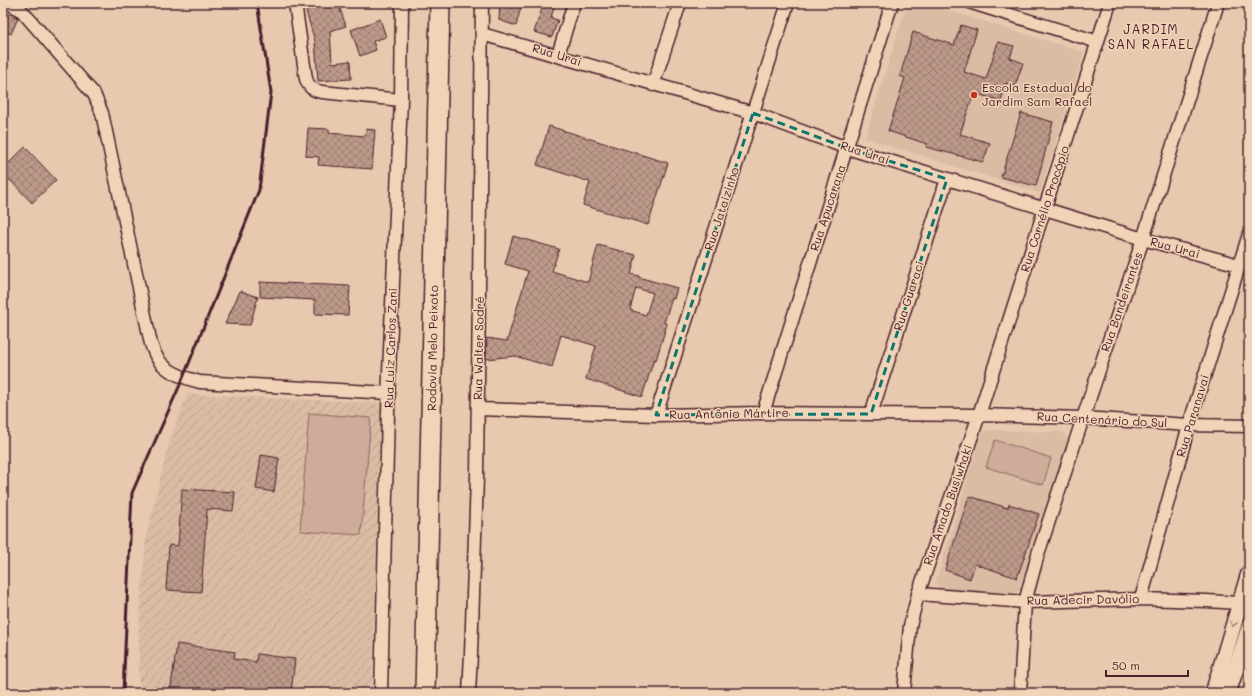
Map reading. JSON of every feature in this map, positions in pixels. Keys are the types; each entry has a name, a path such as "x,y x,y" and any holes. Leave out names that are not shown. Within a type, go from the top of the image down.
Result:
{"main road":[{"name":"Rodovia Melo Peixoto","path":"425,693 440,3"}],"street":[{"path":"9,3 22,11 94,94 102,113 152,344 158,360 171,372 183,378 200,382 389,393"},
{"path":"295,3 306,79 309,87 322,92 401,100"},
{"name":"Rua Luiz Carlos Zani","path":"382,693 389,393 401,100 402,3"},
{"name":"Rua Walter Sodré","path":"469,693 472,639 478,409 482,3"},
{"path":"558,55 574,3"},
{"path":"653,85 680,3"},
{"name":"Rua Jataizinho","path":"656,415 788,3"},
{"name":"Rua Apucarana","path":"763,413 892,3"},
{"path":"972,3 997,7 1098,42"},
{"name":"Rua Cornélio Procópio","path":"979,415 1110,3"},
{"name":"Rua Bandeirantes","path":"1020,693 1025,602 1038,554 1143,239 1218,3"},
{"name":"Rua Uraí","path":"482,34 753,113 847,148 1143,239 1244,262"},
{"name":"Rua Guaraci","path":"871,414 947,179"},
{"name":"Rua Paranavaí","path":"1141,599 1189,425 1244,262 1249,234"},
{"name":"Rua Antônio Mártire","path":"478,409 656,415 763,413 979,415"},
{"name":"Rua Centenário do Sul","path":"979,415 1083,418 1189,425 1249,426"},
{"name":"Rua Amado Busiwhaki","path":"904,693 910,626 918,594 979,415"},
{"path":"1213,693 1244,605 1249,573"},
{"name":"Rua Adecir Davólio","path":"918,594 1025,602 1141,599 1244,605"},
{"path":"1228,693 1249,628"}],"highlighted area":[{"path":"753,113 847,148 947,179 871,414 656,415"}],"shaded area":[{"name":"Escola Estadual do Jardim Sam Rafael","path":"907,3 924,3 1084,52 1040,193 865,138"},
{"path":"187,394 381,403 372,693 139,693 139,627 146,538 168,446"},
{"path":"309,413 371,418 361,535 300,531"},
{"path":"989,430 1060,432 1069,440 1021,590 1017,592 939,592 936,582 981,434"},
{"path":"995,440 1051,458 1043,485 986,467"}],"building":[{"path":"320,3 338,3 346,26 330,31 332,63 350,61 351,79 318,81 315,41 305,8"},
{"path":"500,3 522,3 516,26 499,20"},
{"path":"544,3 555,3 551,18 558,20 552,37 534,32"},
{"path":"3,11 18,18 11,34 3,30"},
{"path":"380,19 386,37 373,41 376,50 360,56 351,30"},
{"path":"961,25 977,30 964,72 986,79 998,42 1014,46 1010,58 1023,63 1015,86 1006,83 1001,101 974,93 960,134 990,143 983,162 926,147 927,144 888,131 905,78 900,76 913,32 954,45"},
{"path":"1021,113 1053,122 1036,186 1001,177"},
{"path":"549,126 668,163 648,225 583,205 590,182 537,165"},
{"path":"308,128 329,129 329,133 365,136 366,129 375,130 372,169 318,165 319,157 306,156"},
{"path":"25,147 56,180 32,203 11,181 3,176 3,170 7,162 9,163"},
{"path":"513,236 559,249 552,271 588,282 598,245 636,255 631,274 677,288 674,299 672,298 664,323 667,324 656,360 654,359 642,397 586,379 596,346 561,335 552,367 515,356 486,359 487,338 507,341 528,271 505,264","holes":["636,288 653,293 646,315 630,310"]},
{"path":"260,282 350,286 348,315 315,314 315,300 260,297"},
{"path":"240,291 258,297 250,325 225,324"},
{"path":"261,455 279,458 274,492 256,489"},
{"path":"182,489 235,492 233,511 207,509 201,592 166,590 169,545 178,546"},
{"path":"969,496 1008,508 1009,504 1039,514 1017,578 975,564 970,579 945,570"},
{"path":"177,644 235,652 234,659 256,662 257,654 295,659 291,693 170,693"}],"railway":[{"path":"123,693 132,493 183,378 259,190 271,92 257,3"}],"place":[{"name":"Escola Estadual do Jardim Sam Rafael","path":"974,95"}],"district":[{"name":"JARDIM SAN RAFAEL","path":"1151,36"}]}
